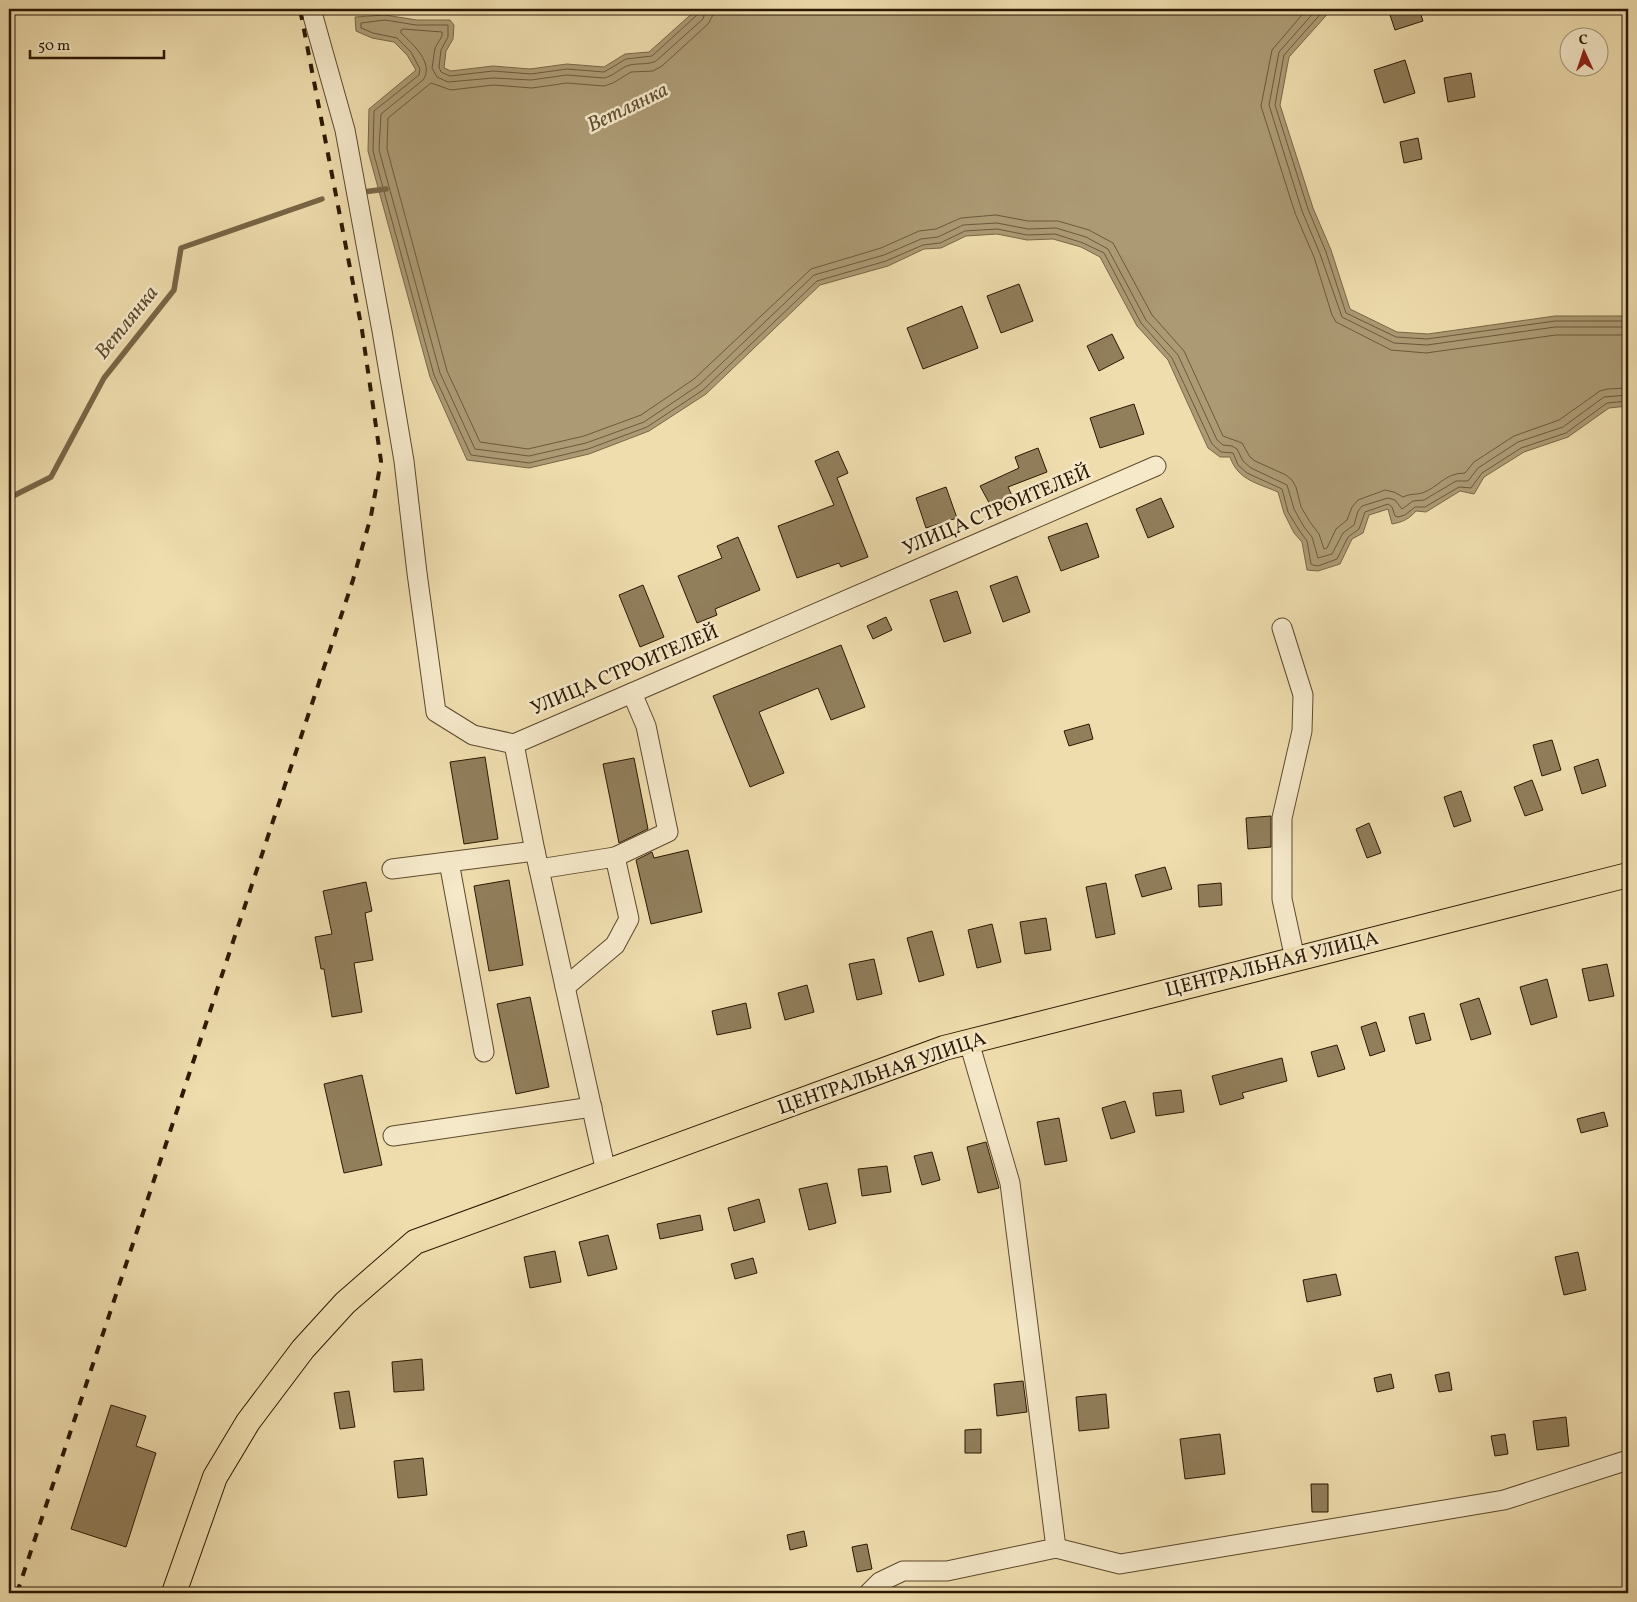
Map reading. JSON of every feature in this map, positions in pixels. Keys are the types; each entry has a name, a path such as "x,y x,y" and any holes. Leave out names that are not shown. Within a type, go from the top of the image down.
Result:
{"main road":[{"name":"ЦЕНТРАЛЬНАЯ УЛИЦА","path":"174,1593 216,1477 248,1422 303,1348 345,1303 415,1242 944,1048 1628,875"}],"street":[{"path":"311,9 345,130 382,331 404,461 436,712 473,735 514,744 537,860 606,1172"},
{"name":"УЛИЦА СТРОИТЕЛЕЙ","path":"514,744 1156,466"},
{"path":"1282,628 1303,695 1302,731 1282,818 1282,900 1295,959"},
{"path":"392,869 449,862 615,857 668,832 646,726 632,693"},
{"path":"565,987 615,946 630,919 615,857"},
{"path":"449,862 484,1052"},
{"path":"969,1042 1010,1183 1056,1548"},
{"path":"393,1136 592,1107"},
{"path":"869,1593 880,1582 903,1571 947,1571 1056,1548 1120,1564 1504,1500 1628,1460"}],"water":[{"path":"697,9 1332,9 1289,57 1280,105 1313,208 1331,250 1350,309 1397,332 1428,334 1555,316 1628,316 1628,406 1609,408 1568,437 1524,452 1484,477 1474,494 1460,491 1426,512 1416,511 1406,520 1392,524 1388,509 1369,515 1363,533 1352,539 1340,564 1318,571 1307,570 1302,542 1294,533 1284,513 1278,492 1249,480 1233,465 1230,457 1220,457 1208,448 1168,360 1137,326 1100,257 1081,247 1053,239 1027,240 997,234 966,236 941,248 924,249 888,266 820,285 706,394 649,431 589,454 529,468 467,460 430,377 368,151 369,109 416,70 407,55 394,42 372,38 356,31 355,17 385,15 417,20 450,20 454,25 453,39 446,51 444,68 451,71 493,66 530,69 567,64 604,67 625,54 649,52"}],"building":[{"path":"1388,9 1419,9 1423,21 1395,30"},
{"path":"1405,60 1415,93 1384,103 1374,70"},
{"path":"1471,73 1475,97 1448,102 1444,78"},
{"path":"1418,138 1422,159 1404,163 1400,142"},
{"path":"1019,284 1033,321 1001,333 987,296"},
{"path":"962,306 978,348 923,369 907,328"},
{"path":"1112,334 1124,358 1099,371 1087,346"},
{"path":"1134,404 1144,434 1100,448 1090,418"},
{"path":"1038,448 1047,472 1008,487 1014,500 993,510 980,486 1019,468 1015,457"},
{"path":"838,451 848,473 837,478 868,557 841,567 839,563 797,578 778,526 834,505 815,461"},
{"path":"946,487 957,518 926,528 916,498"},
{"path":"1161,498 1174,527 1148,538 1136,509"},
{"path":"1087,523 1099,557 1061,571 1048,537"},
{"path":"738,537 760,590 715,609 717,615 697,623 678,576 722,558 717,546"},
{"path":"1017,576 1030,612 1003,622 990,586"},
{"path":"643,585 664,637 640,647 619,595"},
{"path":"957,591 971,633 944,642 930,600"},
{"path":"886,617 892,630 873,639 867,626"},
{"path":"841,645 865,707 831,720 818,688 759,712 784,773 750,787 713,696"},
{"path":"1089,724 1093,739 1069,746 1064,731"},
{"path":"1552,740 1561,770 1542,776 1533,745"},
{"path":"485,757 498,839 464,844 450,762"},
{"path":"634,758 648,829 619,843 603,764"},
{"path":"1598,759 1606,786 1582,794 1574,767"},
{"path":"1532,780 1543,810 1525,816 1514,787"},
{"path":"1461,791 1471,821 1454,827 1444,797"},
{"path":"1271,816 1271,847 1248,849 1246,818"},
{"path":"1369,823 1381,853 1367,858 1356,829"},
{"path":"688,850 702,912 651,924 636,860 652,852 654,858"},
{"path":"1165,867 1172,889 1142,897 1135,875"},
{"path":"509,880 523,965 489,971 474,886"},
{"path":"366,882 372,911 365,913 373,960 354,963 362,1012 332,1017 324,969 321,969 315,937 332,934 323,891"},
{"path":"1106,883 1115,934 1096,938 1086,887"},
{"path":"1221,883 1222,905 1199,907 1198,885"},
{"path":"1046,918 1051,950 1025,954 1020,922"},
{"path":"992,924 1001,962 977,968 968,930"},
{"path":"932,931 944,975 919,982 907,938"},
{"path":"874,959 882,994 857,1000 849,964"},
{"path":"1607,964 1614,996 1589,1001 1582,969"},
{"path":"1547,979 1557,1017 1531,1025 1520,987"},
{"path":"807,985 814,1012 785,1020 778,993"},
{"path":"530,997 549,1087 516,1094 497,1004"},
{"path":"1479,998 1491,1034 1471,1040 1460,1004"},
{"path":"746,1003 751,1028 717,1035 712,1011"},
{"path":"1424,1013 1431,1040 1416,1044 1409,1017"},
{"path":"1376,1022 1385,1051 1370,1056 1361,1027"},
{"path":"1337,1045 1345,1069 1318,1077 1311,1052"},
{"path":"1282,1058 1287,1081 1242,1093 1244,1098 1220,1105 1212,1076"},
{"path":"362,1075 382,1165 344,1173 324,1084"},
{"path":"1181,1090 1184,1112 1156,1116 1153,1093"},
{"path":"1125,1101 1135,1132 1111,1139 1102,1108"},
{"path":"1604,1112 1608,1126 1581,1133 1577,1119"},
{"path":"1059,1118 1067,1161 1045,1165 1037,1122"},
{"path":"986,1142 999,1188 978,1193 967,1147"},
{"path":"932,1152 940,1180 922,1185 914,1156"},
{"path":"887,1166 891,1192 862,1196 858,1169"},
{"path":"827,1183 836,1223 809,1230 799,1189"},
{"path":"759,1199 765,1222 734,1231 728,1208"},
{"path":"700,1215 703,1230 660,1239 657,1224"},
{"path":"608,1235 617,1269 588,1276 579,1242"},
{"path":"555,1251 561,1282 530,1288 524,1257"},
{"path":"1578,1252 1586,1290 1564,1295 1555,1257"},
{"path":"753,1258 757,1273 735,1279 731,1264"},
{"path":"1336,1274 1341,1295 1307,1302 1303,1280"},
{"path":"422,1359 424,1390 394,1392 392,1362"},
{"path":"1449,1372 1452,1390 1439,1392 1435,1375"},
{"path":"1391,1374 1394,1388 1377,1392 1374,1378"},
{"path":"1023,1381 1027,1412 997,1416 994,1384"},
{"path":"349,1391 355,1427 340,1429 334,1393"},
{"path":"1106,1394 1109,1428 1079,1431 1076,1397"},
{"path":"111,1405 146,1416 136,1446 156,1453 126,1547 71,1529"},
{"path":"1566,1417 1569,1446 1537,1450 1533,1421"},
{"path":"981,1429 981,1453 965,1453 965,1430"},
{"path":"1220,1434 1225,1474 1185,1479 1180,1439"},
{"path":"1505,1434 1508,1454 1495,1456 1491,1436"},
{"path":"423,1458 427,1495 398,1498 394,1461"},
{"path":"1311,1484 1328,1484 1328,1512 1312,1512"},
{"path":"804,1531 807,1546 790,1550 787,1535"},
{"path":"867,1544 872,1569 857,1572 852,1547"}],"waterway":[{"name":"Ветлянка","path":"363,192 386,189"},
{"name":"Ветлянка","path":"9,498 51,477 104,378 174,290 181,248 322,199"}],"railway":[{"path":"17,1593 353,580 371,516 381,461 362,330 300,9"}]}
